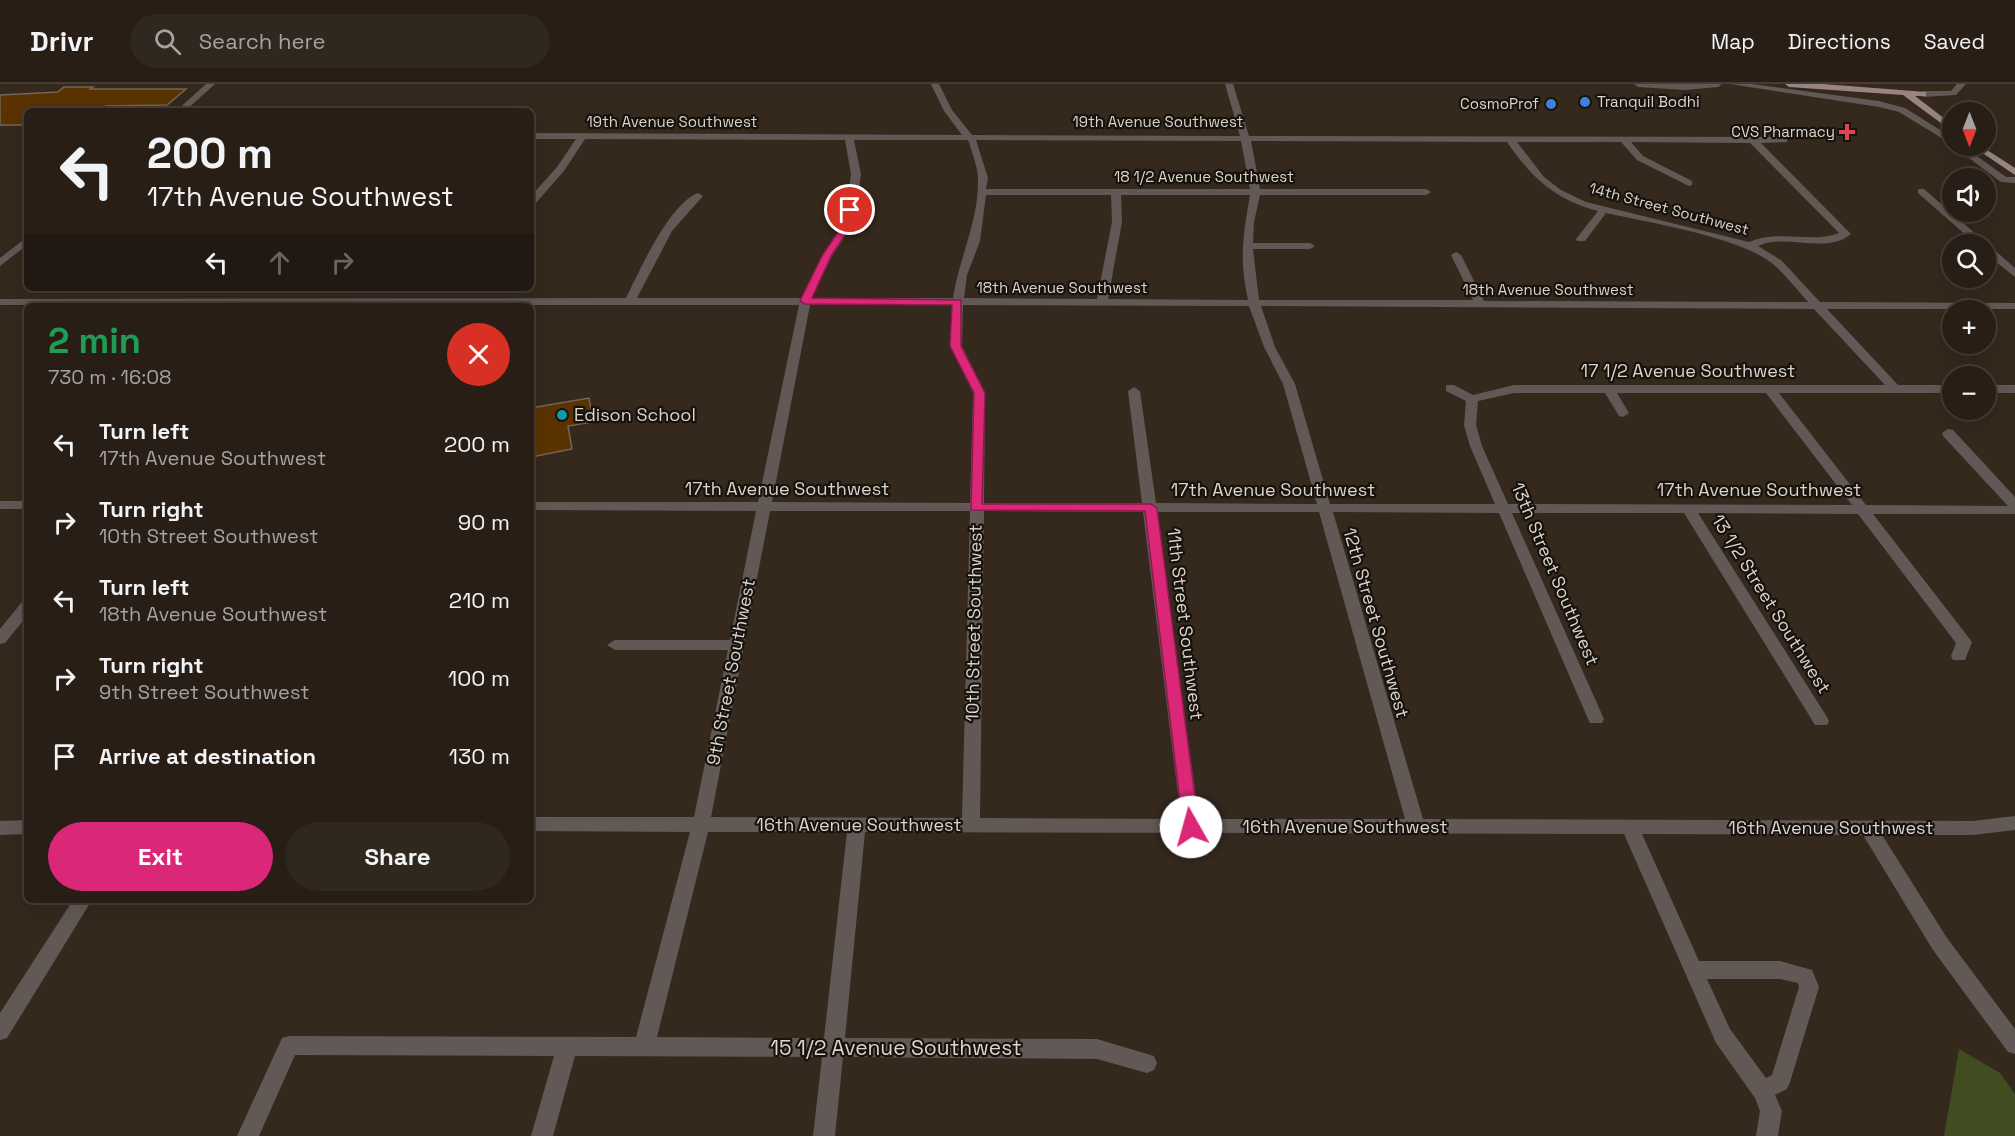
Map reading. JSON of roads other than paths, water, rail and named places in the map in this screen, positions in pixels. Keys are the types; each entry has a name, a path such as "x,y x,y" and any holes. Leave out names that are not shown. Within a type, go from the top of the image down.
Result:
{"main road":[{"path":"1789,84 1907,90"},
{"path":"1828,84 1907,90 1923,94 1942,109"},
{"path":"1865,87 1885,84"},
{"path":"1894,84 1907,90 1942,120"},
{"path":"1996,150 2015,165"},
{"path":"1991,156 2015,172"}],"street":[{"path":"183,108 211,84"},
{"name":"10th Street Southwest","path":"935,84 948,111 969,137 978,156 983,178 975,242 962,275 957,302 956,346 979,393 975,508 971,825"},
{"name":"12th Street Southwest","path":"1229,84 1252,166 1254,192 1248,246 1252,304 1270,352 1289,384 1416,828"},
{"path":"1638,84 1718,84"},
{"path":"1734,84 1887,106 1921,120 1942,134"},
{"path":"1923,94 1953,93 1962,84"},
{"name":"19th Avenue Southwest","path":"534,136 1784,140"},
{"path":"534,199 561,169 582,136"},
{"name":"9th Street Southwest","path":"644,1047 701,825 805,301 827,256 849,223 856,174 849,137"},
{"name":"14th Street Southwest","path":"1510,139 1538,180 1558,194 1604,209 1750,246 1777,262 1895,389"},
{"path":"1623,140 1640,158 1689,183"},
{"path":"1750,246 1765,239 1829,238 1846,234 1753,140"},
{"path":"1972,156 2004,180 2015,180"},
{"path":"1921,191 1970,234"},
{"name":"18 1/2 Avenue Southwest","path":"982,192 1426,192"},
{"path":"1102,303 1117,222 1116,192"},
{"path":"630,301 670,225 681,210 698,196"},
{"path":"1581,239 1604,209"},
{"path":"0,263 24,243"},
{"path":"1248,246 1310,246"},
{"path":"1456,255 1480,304"},
{"path":"1996,257 2015,274"},
{"path":"115,303 127,291"},
{"path":"452,301 460,291"},
{"name":"18th Avenue Southwest","path":"335,303 805,301 2015,306"},
{"name":"18th Avenue Southwest","path":"0,302 57,303"},
{"path":"1450,388 1472,399"},
{"name":"17 1/2 Avenue Southwest","path":"1472,399 1514,389 1942,389"},
{"path":"1609,389 1623,413"},
{"path":"1770,389 1964,642 1959,656"},
{"path":"1996,389 2015,390"},
{"name":"11th Street Southwest","path":"1134,391 1191,827"},
{"name":"13th Street Southwest","path":"1472,399 1470,425 1476,446 1506,508 1596,719"},
{"path":"1948,434 2015,505"},
{"path":"0,506 24,505"},
{"name":"17th Avenue Southwest","path":"534,506 2015,510"},
{"name":"13 1/2 Street Southwest","path":"1688,508 1821,721"},
{"path":"0,639 24,610"},
{"path":"615,645 736,645"},
{"name":"16th Avenue Southwest","path":"534,824 1972,828 2015,823"},
{"path":"824,1136 857,825"},
{"path":"0,828 24,827"},
{"path":"1630,828 1723,1036 1762,1091 1771,1111 1767,1136"},
{"path":"1868,828 1940,944 2015,1045"},
{"path":"0,1031 81,903"},
{"path":"1695,970 1780,970 1804,976 1809,987 1780,1082 1762,1091"},
{"path":"249,1136 289,1045 644,1047"},
{"path":"542,1136 567,1047"},
{"name":"15 1/2 Avenue Southwest","path":"644,1047 1097,1049 1147,1062"}],"place":[{"name":"Tranquil Bodhi","path":"1585,102"},
{"name":"CosmoProf","path":"1551,104"},
{"name":"CVS Pharmacy","path":"1847,132"},
{"name":"Edison School","path":"562,415"}]}
